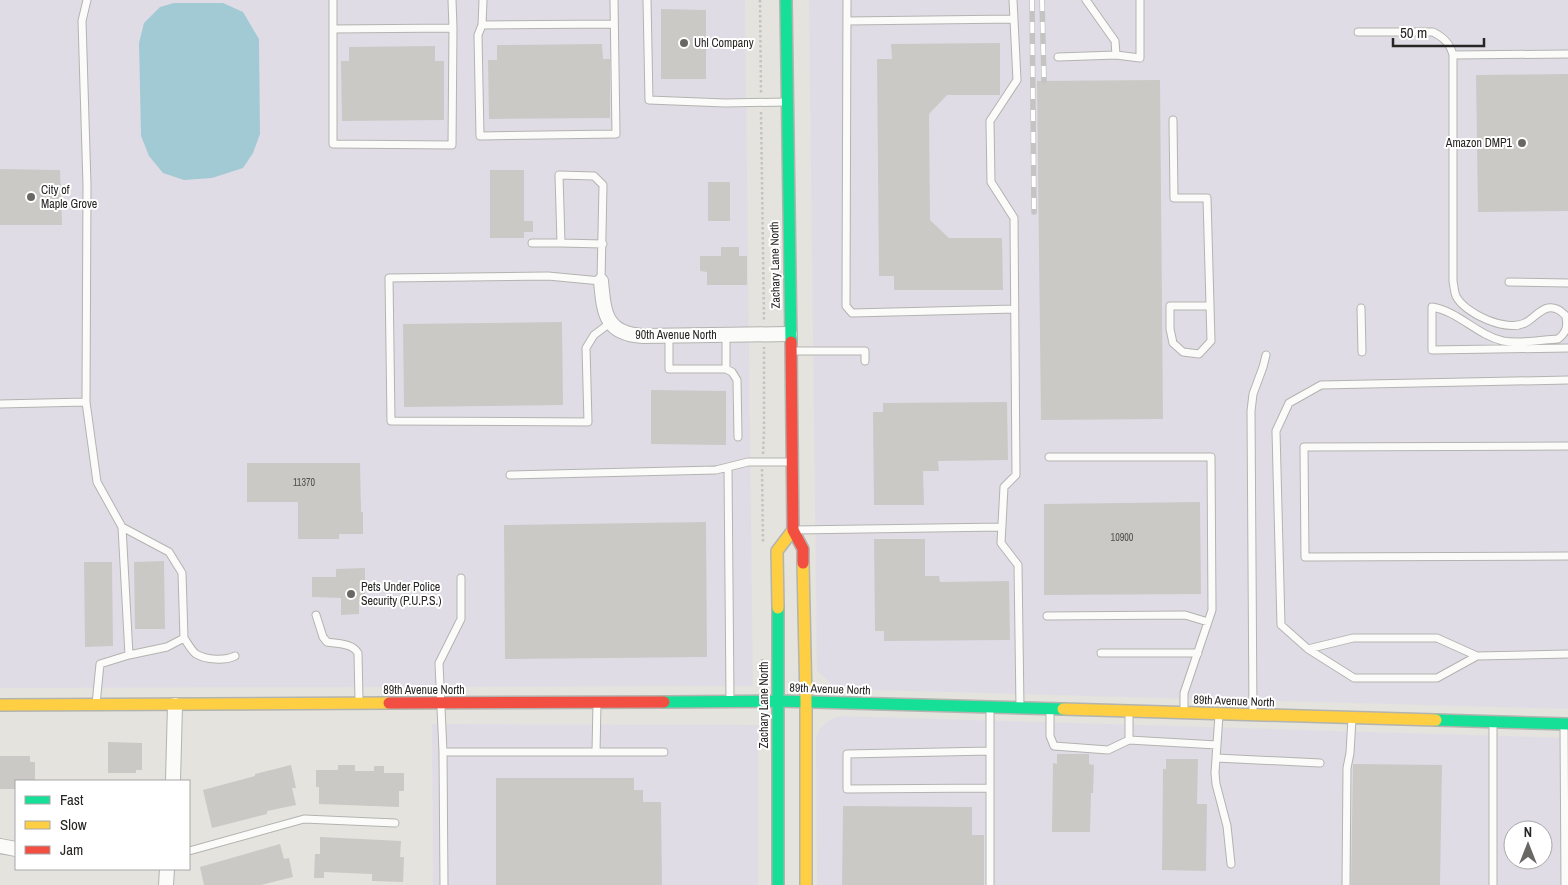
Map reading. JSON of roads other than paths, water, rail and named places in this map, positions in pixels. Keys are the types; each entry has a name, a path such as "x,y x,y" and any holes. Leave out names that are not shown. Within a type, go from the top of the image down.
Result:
{"street":[{"name":"Zachary Lane North","path":"786,0 791,462 793,530 803,549 806,702 806,885"},
{"path":"601,281 606,318 610,323"},
{"name":"90th Avenue North","path":"610,323 620,333 627,335 790,334"},
{"name":"Zachary Lane North","path":"778,885 777,552 793,530"},
{"name":"89th Avenue North","path":"0,705 778,701 1566,723"},
{"path":"173,780 175,705"},
{"path":"0,846 15,849"},
{"path":"166,885 167,870"}],"lane":[{"path":"87,0 82,21 87,185 86,402 97,482 122,527 129,655"},
{"path":"333,0 333,144 452,145 452,0"},
{"path":"484,0 482,25 478,35 480,136 616,134 614,0"},
{"path":"647,0 649,100 725,103 786,102"},
{"path":"847,0 846,306 852,313 1015,309"},
{"path":"1013,0 1017,80 990,121 991,182 1014,218 1016,475 1004,487 1001,543 1018,564 1020,708"},
{"path":"1086,0 1115,41 1116,55"},
{"path":"1058,57 1116,55 1140,58 1140,0"},
{"path":"847,21 1014,19"},
{"path":"482,25 614,24"},
{"path":"333,29 453,28"},
{"path":"1358,32 1433,32 1443,37 1451,47 1453,54 1453,281 1456,297 1467,308 1491,322 1503,326 1525,323 1548,308 1557,309 1564,313 1567,318 1564,335 1558,339 1502,341 1442,308 1432,307 1432,350 1568,348"},
{"path":"1453,54 1568,54"},
{"path":"1173,120 1174,198 1207,198 1211,341 1199,354 1183,352 1172,343 1170,306 1210,306"},
{"path":"560,243 559,175 594,176 603,185 601,281 548,276 389,278 391,421 588,422 586,348 594,336 610,323"},
{"path":"532,243 603,244"},
{"path":"1509,282 1568,283"},
{"path":"1361,308 1362,352"},
{"path":"726,335 726,369"},
{"path":"669,336 669,369 726,369 732,372 737,380 738,436"},
{"path":"790,351 865,351 865,361"},
{"path":"1253,715 1251,411 1253,394 1266,355"},
{"path":"1476,656 1437,678 1354,678 1308,649 1281,625 1276,431 1289,403 1321,385 1568,380"},
{"path":"0,404 86,402"},
{"path":"1568,446 1304,447 1305,557 1568,556"},
{"path":"1049,457 1211,457 1212,610 1184,693 1184,713"},
{"path":"510,474 716,470 748,462 791,462"},
{"path":"728,468 730,701"},
{"path":"122,527 169,552 182,573 184,638 196,654 219,659 228,659 235,656"},
{"path":"793,530 1002,527"},
{"path":"444,885 442,704 439,662 461,620 460,578"},
{"path":"316,615 323,637 327,642 348,645 355,648 358,653 359,704"},
{"path":"1047,616 1185,615 1208,622"},
{"path":"96,705 100,664 129,655 167,647 184,638"},
{"path":"1308,649 1353,638 1437,638 1476,656 1568,654"},
{"path":"1101,653 1198,653"},
{"path":"596,752 597,703"},
{"path":"990,708 990,885"},
{"path":"1050,709 1050,736 1054,746 1108,750 1129,740 1217,745"},
{"path":"1129,712 1129,740"},
{"path":"1219,714 1216,784 1227,826 1231,864"},
{"path":"1346,885 1346,768 1350,753 1352,718"},
{"path":"1493,722 1493,885"},
{"path":"1566,723 1566,885"},
{"path":"990,751 847,754 847,788 990,788"},
{"path":"443,752 664,752"},
{"path":"1216,758 1320,763"},
{"path":"190,851 304,819 395,823"}],"water":[{"path":"174,3 223,3 243,12 259,39 260,134 253,153 243,168 212,178 184,180 163,173 149,156 141,136 139,43 144,23 160,7"}],"railway":[{"path":"1032,0 1034,212"},
{"path":"1042,0 1044,81"}],"place":[{"name":"Uhl Company","path":"684,43"},
{"name":"Amazon DMP1","path":"1522,143"},
{"name":"City of Maple Grove","path":"31,197"},
{"name":"Pets Under Police Security (P.U.P.S.)","path":"351,594"}]}
